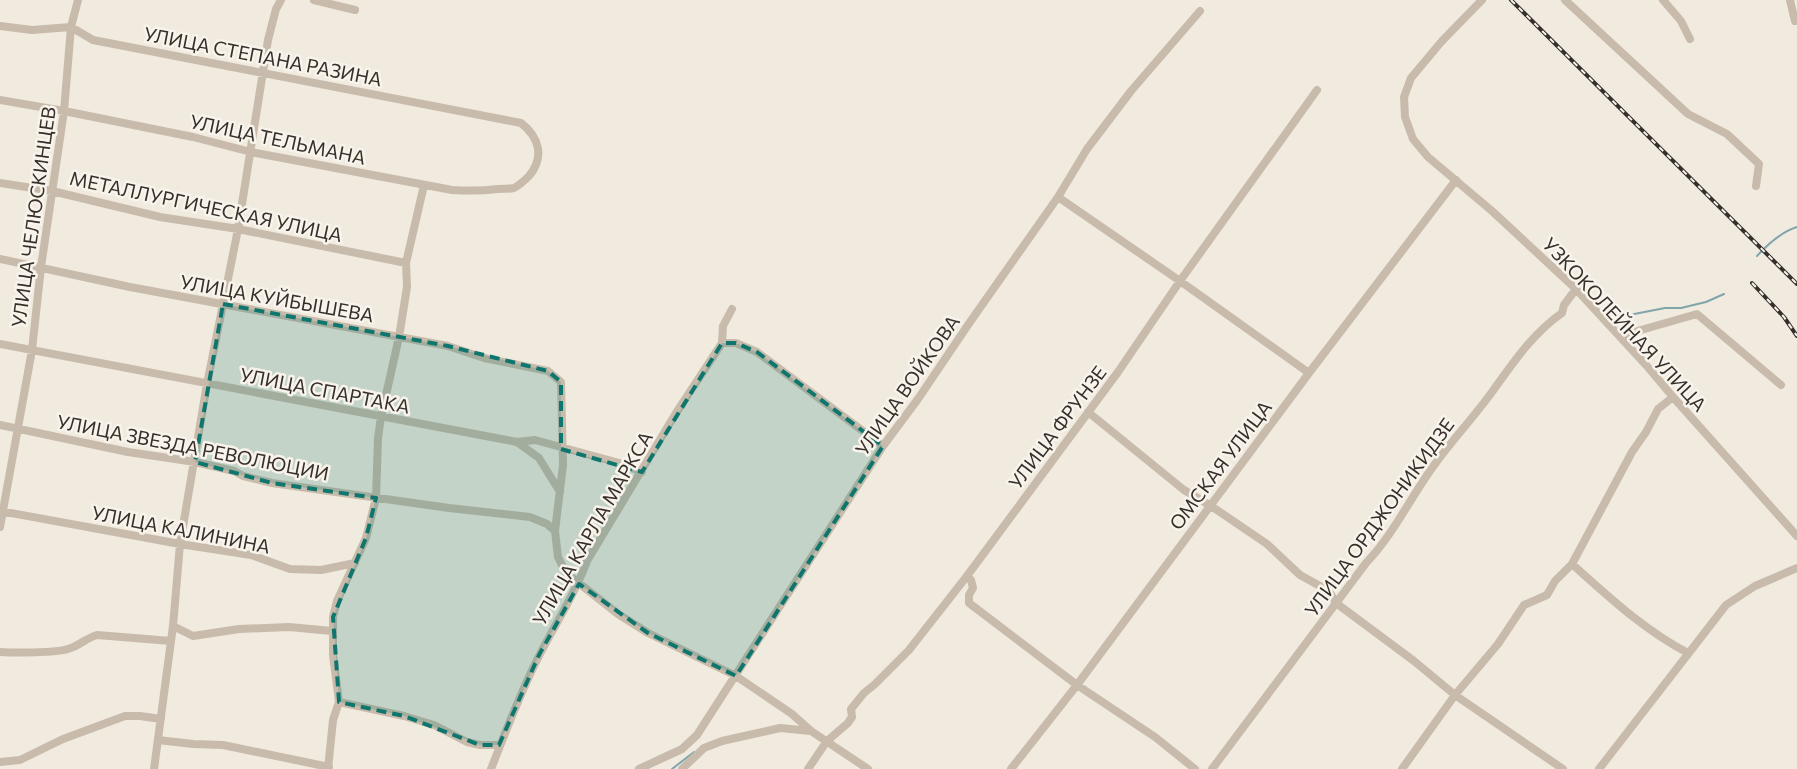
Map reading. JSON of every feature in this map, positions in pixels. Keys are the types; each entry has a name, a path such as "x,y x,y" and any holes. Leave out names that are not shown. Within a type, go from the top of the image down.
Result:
{"street":[{"name":"УЛИЦА ЧЕЛЮСКИНЦЕВ","path":"0,527 1,511 32,350 41,267 64,111 71,27 78,0"},
{"path":"154,769 173,626 180,544 207,384 238,229 262,73 272,21 281,0"},
{"path":"314,0 355,10"},
{"name":"УЗКОКОЛЕЙНАЯ УЛИЦА","path":"1482,0 1442,41 1411,78 1404,97 1405,117 1413,139 1428,157 1506,224 1576,289 1797,536"},
{"path":"1565,0 1688,114 1727,134 1759,164 1756,186"},
{"path":"1663,0 1681,21 1690,39"},
{"path":"1790,0 1794,21"},
{"name":"УЛИЦА ВОЙКОВА","path":"639,769 682,749 696,735 736,676 883,446 918,399 1058,197 1087,149 1131,91 1200,11"},
{"path":"0,26 32,30 71,27"},
{"name":"УЛИЦА СТЕПАНА РАЗИНА","path":"71,27 93,40 521,123 531,131 537,141 538,160"},
{"name":"УЛИЦА ФРУНЗЕ","path":"808,769 828,741 848,723 852,717 851,709 909,650 967,576 1118,372 1180,281 1317,90"},
{"name":"УЛИЦА ТЕЛЬМАНА","path":"0,100 193,137 251,152 452,190 478,192 513,188 523,182 533,171 538,160"},
{"name":"ОМСКАЯ УЛИЦА","path":"1011,769 1077,685 1309,373 1456,180"},
{"name":"МЕТАЛЛУРГИЧЕСКАЯ УЛИЦА","path":"0,183 52,190 160,217 238,229 406,263"},
{"path":"158,740 223,745 328,768 333,720 339,702 332,631 337,601 366,538 376,498 378,438 381,417 399,337 407,287 406,263 424,185"},
{"path":"1058,197 1309,373"},
{"name":"УЛИЦА КУЙБЫШЕВА","path":"0,259 130,287 448,346 484,358 548,371 561,382 562,448"},
{"name":"УЛИЦА ОРДЖОНИКИДЗЕ","path":"1212,769 1404,513 1435,464 1478,412 1518,356 1548,323 1562,314 1564,305 1576,289"},
{"name":"УЛИЦА КАРЛА МАРКСА","path":"491,769 521,692 578,584 588,561 676,413 722,343 723,326 732,310"},
{"path":"1620,336 1697,314 1781,385"},
{"path":"722,343 736,343 757,352 883,446"},
{"name":"УЛИЦА СПАРТАКА","path":"0,344 517,442 535,440 623,464 642,472"},
{"path":"1402,769 1455,695 1498,644 1524,605 1547,595 1555,582 1572,564 1632,452 1658,410 1673,397"},
{"path":"1088,412 1184,490 1267,544 1300,575 1329,590 1336,603 1414,661 1455,695 1563,769"},
{"name":"УЛИЦА ЗВЕЗДА РЕВОЛЮЦИИ","path":"0,425 128,452 195,462 234,471 242,476 272,483 449,508 530,517 547,524 555,531"},
{"path":"517,442 539,458 560,492"},
{"path":"562,448 563,465 555,531 558,557 566,573 618,614 648,633 736,676 792,714 811,731 868,769"},
{"name":"УЛИЦА КАЛИНИНА","path":"1,511 251,555 290,569 322,570 356,563"},
{"path":"1572,564 1626,612 1665,641 1688,653"},
{"path":"1600,769 1726,604 1755,586 1797,568"},
{"path":"967,576 971,580 973,588 969,595 969,603 1077,685 1155,737 1195,769"},
{"path":"173,626 193,636 239,629 289,627 332,631"},
{"path":"0,652 67,650 97,635 171,641"},
{"path":"339,702 404,716 434,725 467,742 480,745 499,745"},
{"path":"0,762 20,760 63,739 125,716 161,719"},
{"path":"682,769 704,748 722,740 780,728 811,731"}],"highlighted area":[{"path":"223,304 448,346 548,371 561,382 561,449 642,472 722,343 736,343 757,352 883,446 736,676 648,633 579,584 539,655 499,745 480,745 404,716 339,702 333,617 366,538 376,498 272,483 195,462"}],"waterway":[{"path":"1757,256 1775,239 1797,227"},
{"path":"1624,316 1665,308 1681,308 1706,302 1724,294"},
{"path":"672,769 694,752"}],"railway":[{"path":"1511,0 1797,284"},
{"path":"1752,283 1784,317 1797,336"}]}
